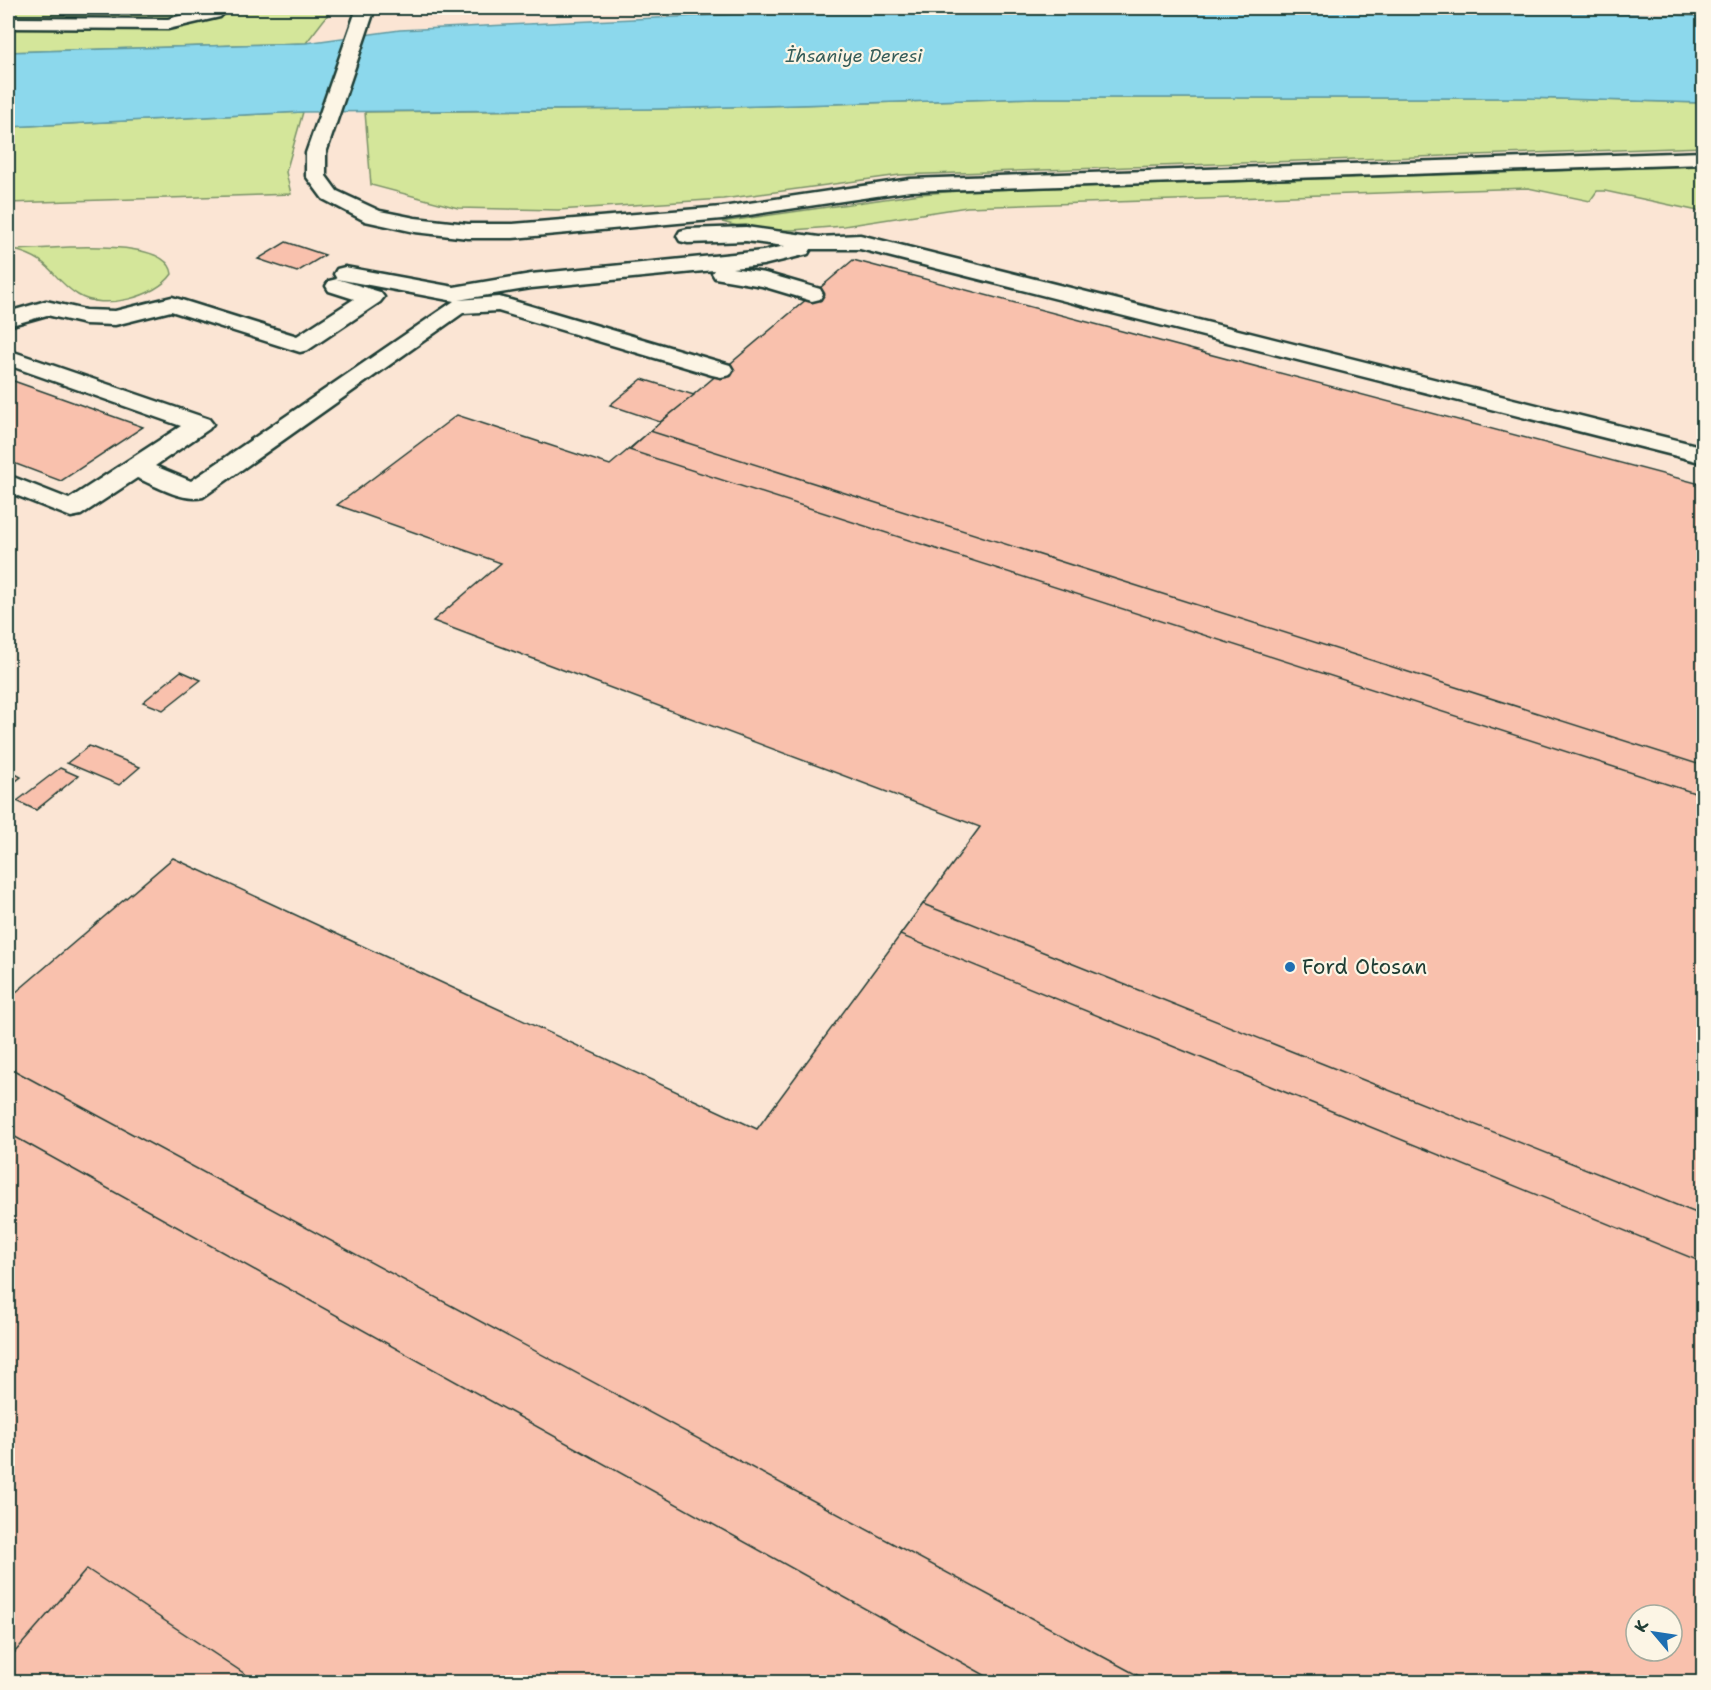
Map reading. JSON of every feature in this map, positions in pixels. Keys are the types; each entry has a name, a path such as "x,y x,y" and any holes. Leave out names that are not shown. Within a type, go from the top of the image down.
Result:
{"lane":[{"path":"8,23 168,24 214,13 220,8"},
{"path":"366,8 316,153 316,176 330,195 373,216 414,225 468,231 513,231 722,213 910,185 1704,158"},
{"path":"513,231 585,240 746,234 819,244 860,242 1704,455"},
{"path":"721,370 499,304 457,308 418,297 372,297 336,279 454,294 531,281 763,258 819,244"},
{"path":"681,266 765,280 812,294"},
{"path":"8,319 46,308 85,317 115,318 172,304 300,345 372,297"},
{"path":"135,468 194,491 457,308"},
{"path":"8,357 200,424 71,509 8,483"}],"shaded area":[{"name":"Ford Otosan","path":"8,8 1703,8 1703,1682 8,1682"}],"green space":[{"path":"8,8 333,8 306,43 8,52"},
{"path":"1036,98 1526,98 1703,103 1704,147 900,175 723,199 558,210 458,208 371,185 365,112 657,109"},
{"path":"303,112 286,172 291,194 8,203 8,127"},
{"path":"1703,166 1703,212 1605,191 1597,191 1590,201 1528,188 967,207 844,226 793,230 753,230 722,222 920,194 959,191"},
{"path":"112,247 145,252 168,264 172,274 154,289 142,295 101,302 78,295 37,259 14,250"}],"water":[{"name":"İhsaniye Deresi","path":"865,8 1401,8 1703,16 1704,103 1526,98 1036,98 657,109 303,112 8,127 8,52 306,43 400,30"}],"building":[{"path":"286,242 325,255 297,272 258,259"},
{"name":"Ford Otosan","path":"853,260 1704,485 1704,1682 8,1682 8,999 173,858 757,1129 980,827 433,621 501,563 337,505 457,415 610,465"},
{"path":"8,379 143,427 61,481 8,461"},
{"path":"642,379 694,395 660,422 610,405"},
{"path":"650,431 1704,766 1704,796 629,450"},
{"path":"181,671 201,680 163,710 143,702"},
{"path":"89,746 140,767 119,785 67,763"},
{"path":"60,768 78,776 36,810 17,801"},
{"path":"8,770 21,777 8,787"},
{"path":"923,904 1704,1216 1704,1263 900,935"},
{"path":"8,1067 1150,1682 997,1682 8,1133"},
{"path":"87,1569 257,1682 8,1682 8,1660"}],"place":[{"name":"Ford Otosan","path":"1290,967"}]}
